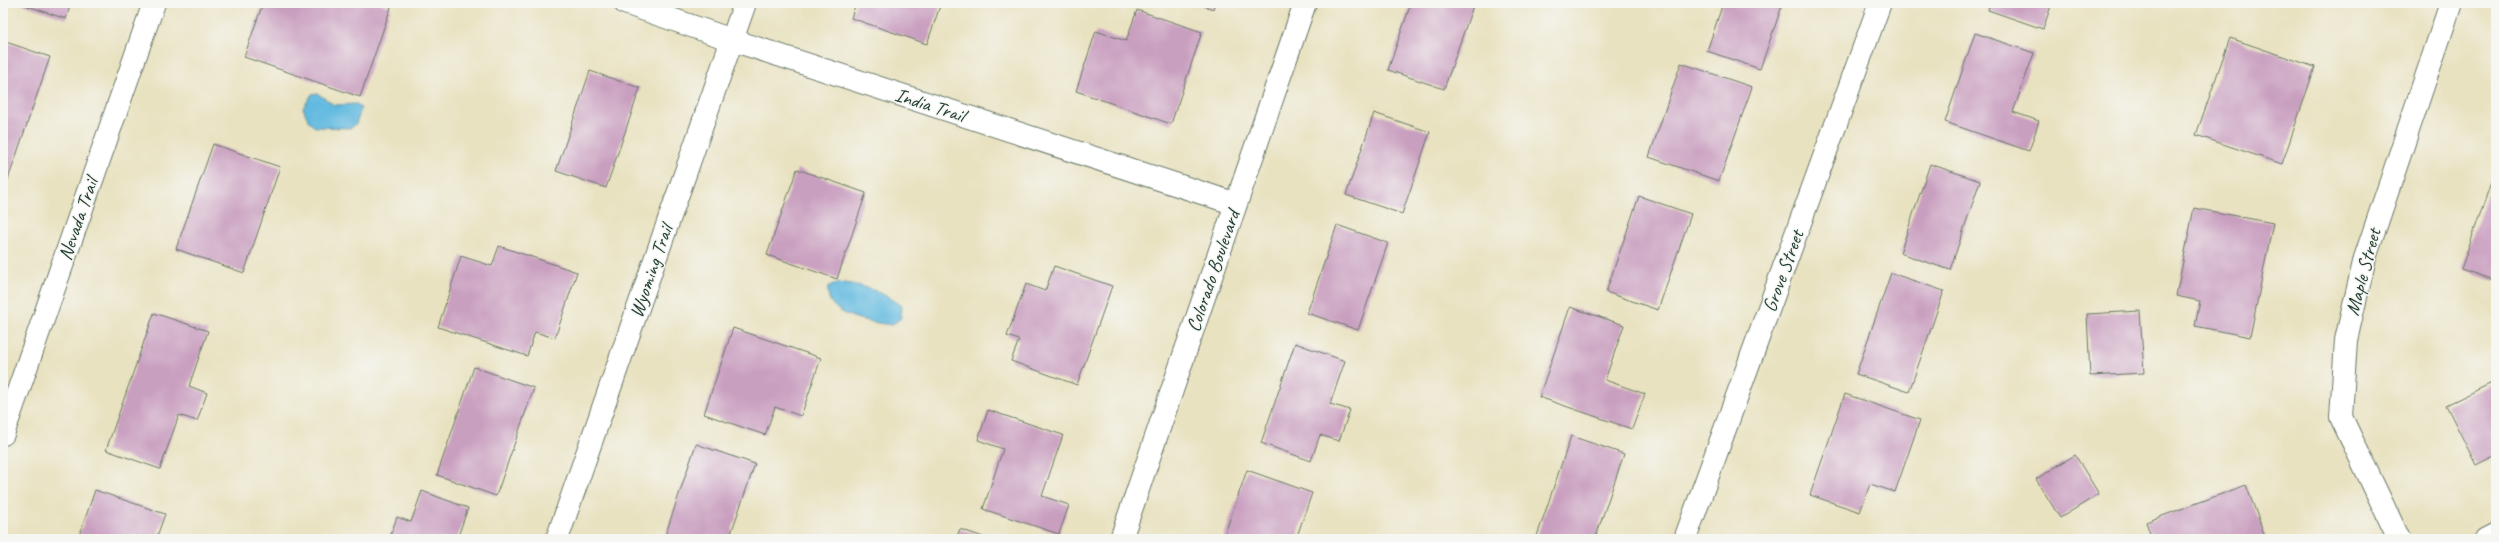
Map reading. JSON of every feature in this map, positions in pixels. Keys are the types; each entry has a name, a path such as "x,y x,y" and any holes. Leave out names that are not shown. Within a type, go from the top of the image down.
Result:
{"street":[{"name":"Nevada Trail","path":"3,434 154,3"},
{"name":"India Trail","path":"625,3 732,40 1236,204"},
{"name":"Wyoming Trail","path":"557,539 745,3"},
{"name":"Colorado Boulevard","path":"1120,539 1305,3"},
{"name":"Grove Street","path":"1685,539 1880,3"},
{"name":"Maple Street","path":"2399,539 2341,417 2346,340 2365,258 2451,3"},
{"path":"2486,539 2496,534"}],"water":[{"path":"317,93 334,105 357,104 361,109 356,124 351,128 315,127 309,122 303,108 312,94"},
{"path":"845,283 868,288 895,301 902,306 901,318 892,325 861,320 841,311 833,305 829,297 828,287 833,284"}],"building":[{"path":"19,3 71,3 66,19"},
{"path":"263,3 380,3 391,7 360,97 244,57"},
{"path":"856,3 941,3 927,44 851,18"},
{"path":"1196,3 1215,3 1213,9"},
{"path":"1411,3 1474,3 1444,89 1388,70"},
{"path":"1723,3 1783,3 1760,69 1707,51"},
{"path":"1990,3 2052,3 2043,29 1988,10"},
{"path":"1137,10 1202,32 1171,124 1076,91 1096,31 1126,41"},
{"path":"1975,33 2034,53 2013,112 2039,121 2029,151 1945,122"},
{"path":"2230,38 2315,67 2282,164 2196,135"},
{"path":"3,41 50,57 3,194"},
{"path":"1681,63 1752,87 1719,181 1649,157"},
{"path":"590,71 640,88 606,188 556,171"},
{"path":"1374,113 1430,132 1402,214 1346,195"},
{"path":"213,144 280,167 244,273 176,249"},
{"path":"1930,164 1980,181 1950,270 1900,253"},
{"path":"2496,168 2496,281 2461,269"},
{"path":"797,169 866,193 837,279 767,255"},
{"path":"1639,196 1691,214 1658,310 1606,292"},
{"path":"2194,208 2273,223 2250,337 2195,326 2200,301 2176,296"},
{"path":"1337,225 1388,243 1358,330 1307,313"},
{"path":"499,246 577,272 555,338 535,332 527,356 438,327 461,256 492,266"},
{"path":"1054,266 1112,286 1077,385 1011,361 1019,340 1007,336 1026,284 1045,291"},
{"path":"1891,273 1944,291 1909,392 1856,374"},
{"path":"1570,307 1624,325 1605,380 1645,394 1632,429 1539,397"},
{"path":"2140,311 2144,373 2090,376 2087,314"},
{"path":"154,313 208,331 189,386 207,393 197,421 179,415 160,469 106,450"},
{"path":"733,328 821,358 801,416 775,407 765,435 704,414"},
{"path":"1295,343 1345,361 1330,404 1350,410 1339,441 1320,435 1311,461 1261,443"},
{"path":"474,367 534,388 496,496 437,475"},
{"path":"2496,381 2496,455 2476,465 2446,405"},
{"path":"1845,394 1920,420 1895,492 1870,484 1860,512 1810,495"},
{"path":"988,410 1063,435 1042,496 1069,505 1059,534 983,509 1003,449 978,440"},
{"path":"1571,436 1624,454 1595,539 1536,539"},
{"path":"696,444 755,464 729,539 664,539"},
{"path":"2075,455 2099,494 2060,518 2036,479"},
{"path":"1247,470 1312,493 1296,539 1223,539"},
{"path":"2246,485 2266,539 2152,539 2146,522"},
{"path":"95,490 165,514 156,539 78,539"},
{"path":"422,491 468,508 457,539 389,539 397,517 411,522"},
{"path":"960,529 989,539 956,539"}]}
